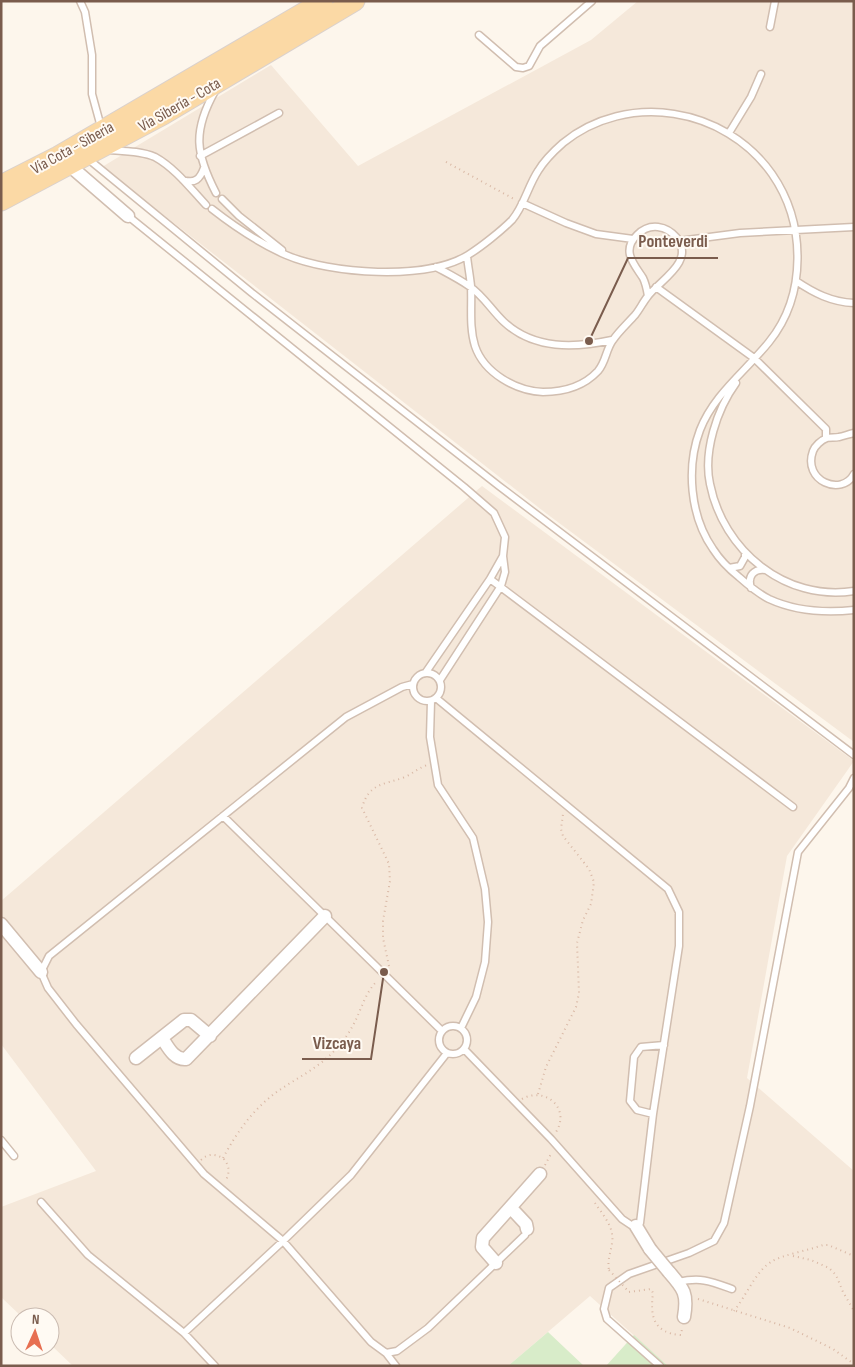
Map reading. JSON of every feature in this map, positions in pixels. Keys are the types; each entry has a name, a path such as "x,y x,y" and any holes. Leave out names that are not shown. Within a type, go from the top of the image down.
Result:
{"main road":[{"name":"Vía Cota - Siberia","path":"1,185 102,130 323,1"},
{"name":"Vía Sibería - Cota","path":"1,201 163,115 355,1"}],"street":[{"path":"84,157 128,216"},
{"path":"162,1038 176,1058 186,1059 325,916"},
{"path":"1,924 41,972"},
{"path":"136,1058 187,1019 191,1020 210,1036"},
{"path":"496,1263 482,1247 483,1238 540,1174"},
{"path":"511,1208 526,1224 528,1229"},
{"path":"636,1226 650,1249 683,1288 687,1303 684,1317"}],"lane":[{"path":"80,1 85,12 92,55 92,94 102,130"},
{"path":"479,35 516,67 530,66 540,46 592,1"},
{"path":"770,27 776,1"},
{"path":"729,133 751,96 761,74"},
{"path":"216,194 200,156 201,122 221,80"},
{"path":"212,210 262,243 289,256 329,268 369,272 436,267 467,256 513,219 538,170 562,144 584,129 605,119 649,111 679,114 729,133 746,145 760,159 773,175 783,192 796,230 798,264 796,281 782,323 769,342 714,404 700,431 693,460 692,491 699,521 712,548 729,568 751,588 766,598 812,611 854,610"},
{"path":"200,156 279,113"},
{"path":"84,157 138,152 154,157 169,167 206,205"},
{"path":"84,157 252,293 499,486 854,755"},
{"path":"182,180 197,181 204,168"},
{"path":"222,199 239,216 289,256"},
{"path":"522,203 596,234 634,239"},
{"path":"128,216 484,504 494,513 505,537 503,556 505,572 500,586 440,680 441,690 433,699 430,737 438,785 474,838 485,889 488,922 485,962 476,997 461,1028"},
{"path":"467,256 475,347 482,359 498,377 512,385 539,392 553,392 576,386 598,370 603,364 612,340 636,314 648,296 676,268 680,262 681,248 679,241 670,231 657,227 644,230 634,239 630,247 630,256 633,264 644,279 648,296"},
{"path":"679,241 740,233 854,227"},
{"path":"436,267 471,287 505,323 529,338 542,342 567,345 594,344 612,340"},
{"path":"796,281 818,295 854,303"},
{"path":"656,287 754,358 826,429 826,438"},
{"path":"754,358 729,392 720,410 709,446 709,483 720,518 745,552 766,570 783,580 802,588 839,593 854,591"},
{"path":"854,433 826,438 814,447 810,460 814,474 825,483 839,485 852,478 854,474"},
{"path":"729,568 734,568 743,562 745,552"},
{"path":"464,1050 550,1139 622,1219 631,1225 636,1226 640,1223 653,1114 679,946 679,912 668,889 566,804 433,699 420,699 413,690 413,684 417,676 426,672 490,579 494,568 503,556"},
{"path":"751,588 750,576 760,569 766,570"},
{"path":"490,579 793,807"},
{"path":"426,672 434,674 440,680"},
{"path":"396,1366 386,1353 371,1342 283,1241 204,1174 76,1024 48,988 41,972 48,956 346,717 402,687 413,684"},
{"path":"660,1366 606,1318 604,1310 609,1288 629,1274 689,1253 714,1240 724,1223 750,1106 798,852 849,788 854,778"},
{"path":"223,816 442,1031"},
{"path":"451,1026 461,1028 467,1036 467,1045 464,1050 456,1054 447,1053 439,1044 439,1037 442,1031 451,1026"},
{"path":"653,1114 637,1110 630,1102 634,1057 641,1046 664,1045"},
{"path":"184,1333 351,1175 447,1053"},
{"path":"1,1140 14,1156"},
{"path":"41,1202 88,1255 184,1333 215,1366"},
{"path":"386,1353 397,1351 428,1328 525,1235 528,1229"},
{"path":"678,1282 694,1279 709,1281 732,1289"}],"path":[{"path":"446,162 522,203"},
{"path":"223,1158 238,1131 257,1108 277,1092 320,1064 336,1050 352,1028 371,987 389,968 383,938 383,921 390,881 389,864 362,808 374,788 384,782 411,774 419,768 434,762"},
{"path":"538,1094 546,1067 576,1007 579,993 577,943 583,920 591,904 594,882 589,869 563,836 561,820 566,804"},
{"path":"196,1164 206,1156 212,1155 223,1158 227,1163 228,1175 220,1188"},
{"path":"594,1187 592,1198 612,1231 613,1240 608,1262 609,1270 629,1292 651,1289 653,1293 651,1308 654,1321 658,1326 674,1334 681,1335 684,1317"},
{"path":"734,1311 764,1268 773,1260 823,1245 828,1245 854,1256"},
{"path":"791,1255 811,1260 829,1268 836,1275 854,1311"},
{"path":"686,1295 790,1328 833,1349 854,1364"}],"shaded area":[{"path":"638,1 854,1 854,742 547,514 102,167 271,65 358,166 591,40"},
{"path":"482,486 854,761 787,856 747,1078 854,1171 854,1366 668,1366 590,1296 508,1366 73,1366 60,1354 60,1307 12,1307 1,1297 1,1207 96,1171 1,1044 1,901"}],"green space":[{"path":"548,1332 584,1366 508,1366"},
{"path":"634,1335 668,1366 606,1366"}],"place":[{"name":"Ponteverdi","path":"589,341"},
{"name":"Vizcaya","path":"384,972"}]}
